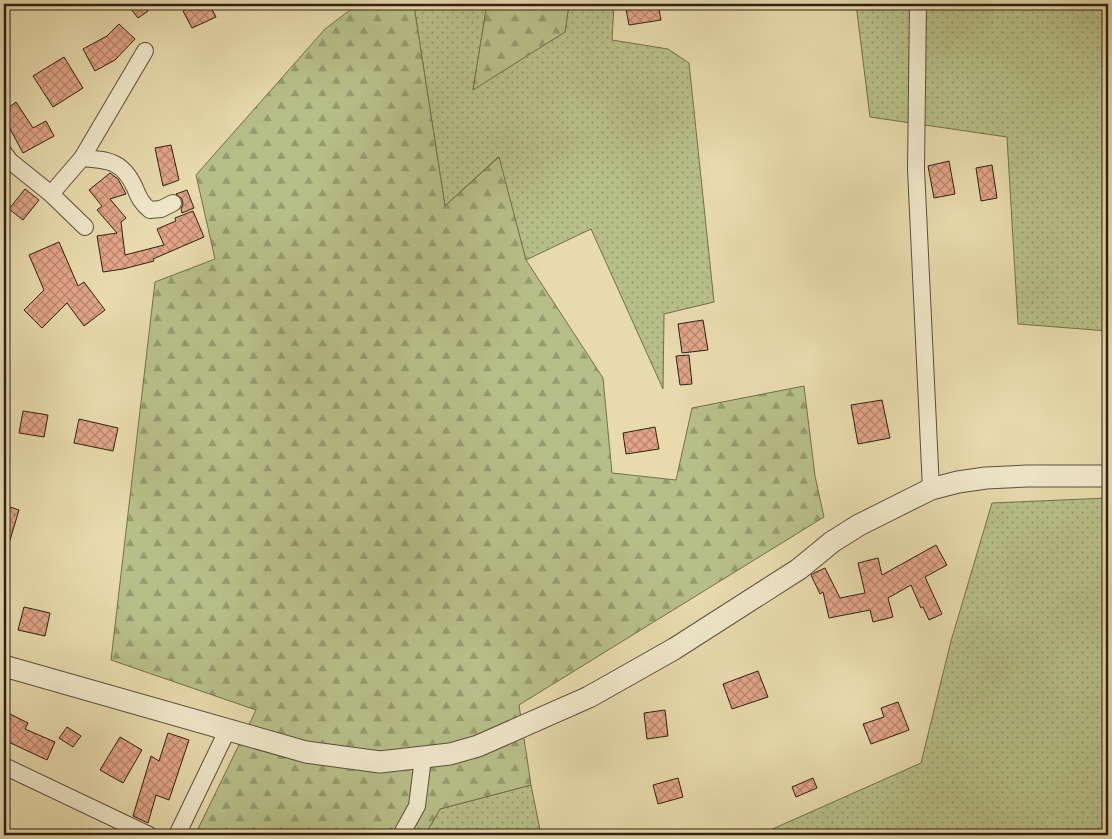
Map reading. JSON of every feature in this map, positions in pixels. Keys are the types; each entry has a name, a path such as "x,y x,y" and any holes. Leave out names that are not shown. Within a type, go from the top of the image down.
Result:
{"street":[{"path":"918,4 916,169 931,489"},
{"path":"51,194 82,158 145,51"},
{"path":"4,154 85,226"},
{"path":"82,158 116,163 131,178 142,204 150,210 161,209 173,203"},
{"path":"4,666 306,752 380,762 450,754 478,746 589,697 674,649 799,568 859,524 931,489 958,482 986,478 1108,476"},
{"path":"177,835 227,730"},
{"path":"400,835 417,806 423,758"},
{"path":"4,766 149,835"}],"green space":[{"path":"358,4 424,4 414,6 445,206 499,157 526,260 603,378 612,473 676,480 692,408 804,386 815,476 824,517 519,705 531,785 440,809 425,835 195,835 256,710 111,660 155,282 215,259 196,175 325,29"},
{"path":"424,4 487,4 473,89 565,32 569,4 614,4 612,40 668,49 689,63 714,302 664,314 663,389 591,229 526,260 498,157 445,206 414,6"},
{"path":"487,4 569,4 565,32 473,90"},
{"path":"856,4 1108,4 1108,331 1018,324 1007,137 870,117"},
{"path":"1108,498 1108,835 759,835 921,763 951,641 992,503"},
{"path":"531,785 541,835 425,835 440,809"}],"building":[{"path":"127,4 142,4 148,11 138,18"},
{"path":"198,4 209,4 216,17 192,28 183,11"},
{"path":"625,4 658,4 661,20 629,25"},
{"path":"119,24 135,39 115,60 95,71 83,49 107,36"},
{"path":"64,57 83,88 53,107 33,76"},
{"path":"16,102 33,128 46,121 54,136 23,153 8,125 4,128 4,111"},
{"path":"171,145 179,180 163,186 155,148"},
{"path":"949,161 955,194 934,198 928,166"},
{"path":"992,165 997,198 981,201 976,168"},
{"path":"110,173 118,179 126,194 110,199 126,218 121,222 125,255 164,245 157,229 176,221 175,218 193,211 204,237 153,259 154,261 103,272 97,236 117,233 97,210 102,206 89,190"},
{"path":"25,189 39,200 23,220 9,209"},
{"path":"187,190 194,208 182,213 182,199 176,194"},
{"path":"59,242 78,286 84,282 105,310 84,326 67,303 42,328 24,310 44,290 29,255"},
{"path":"703,320 708,350 682,353 678,324"},
{"path":"689,355 692,384 680,385 676,356"},
{"path":"882,400 890,438 858,444 851,405"},
{"path":"23,411 48,415 44,437 19,433"},
{"path":"79,419 118,428 113,451 74,443"},
{"path":"655,427 659,449 626,454 623,433"},
{"path":"4,505 19,510 7,550 4,550"},
{"path":"936,545 947,565 925,577 942,614 929,620 923,607 921,608 911,585 888,598 893,617 873,622 870,610 829,618 823,592 820,594 811,575 825,568 840,598 865,593 858,563 878,558 882,575"},
{"path":"24,607 50,613 45,636 18,630"},
{"path":"758,671 768,697 732,709 723,684"},
{"path":"898,702 909,730 871,744 863,724 884,717 881,708"},
{"path":"665,710 668,736 647,739 644,713"},
{"path":"4,711 28,723 25,729 55,742 47,760 4,740"},
{"path":"67,727 81,736 73,747 59,738"},
{"path":"168,733 189,740 169,800 156,795 148,823 133,816 151,756 159,761"},
{"path":"120,737 142,750 123,783 100,770"},
{"path":"678,778 683,797 658,804 653,785"},
{"path":"813,778 817,788 796,797 792,787"}]}
